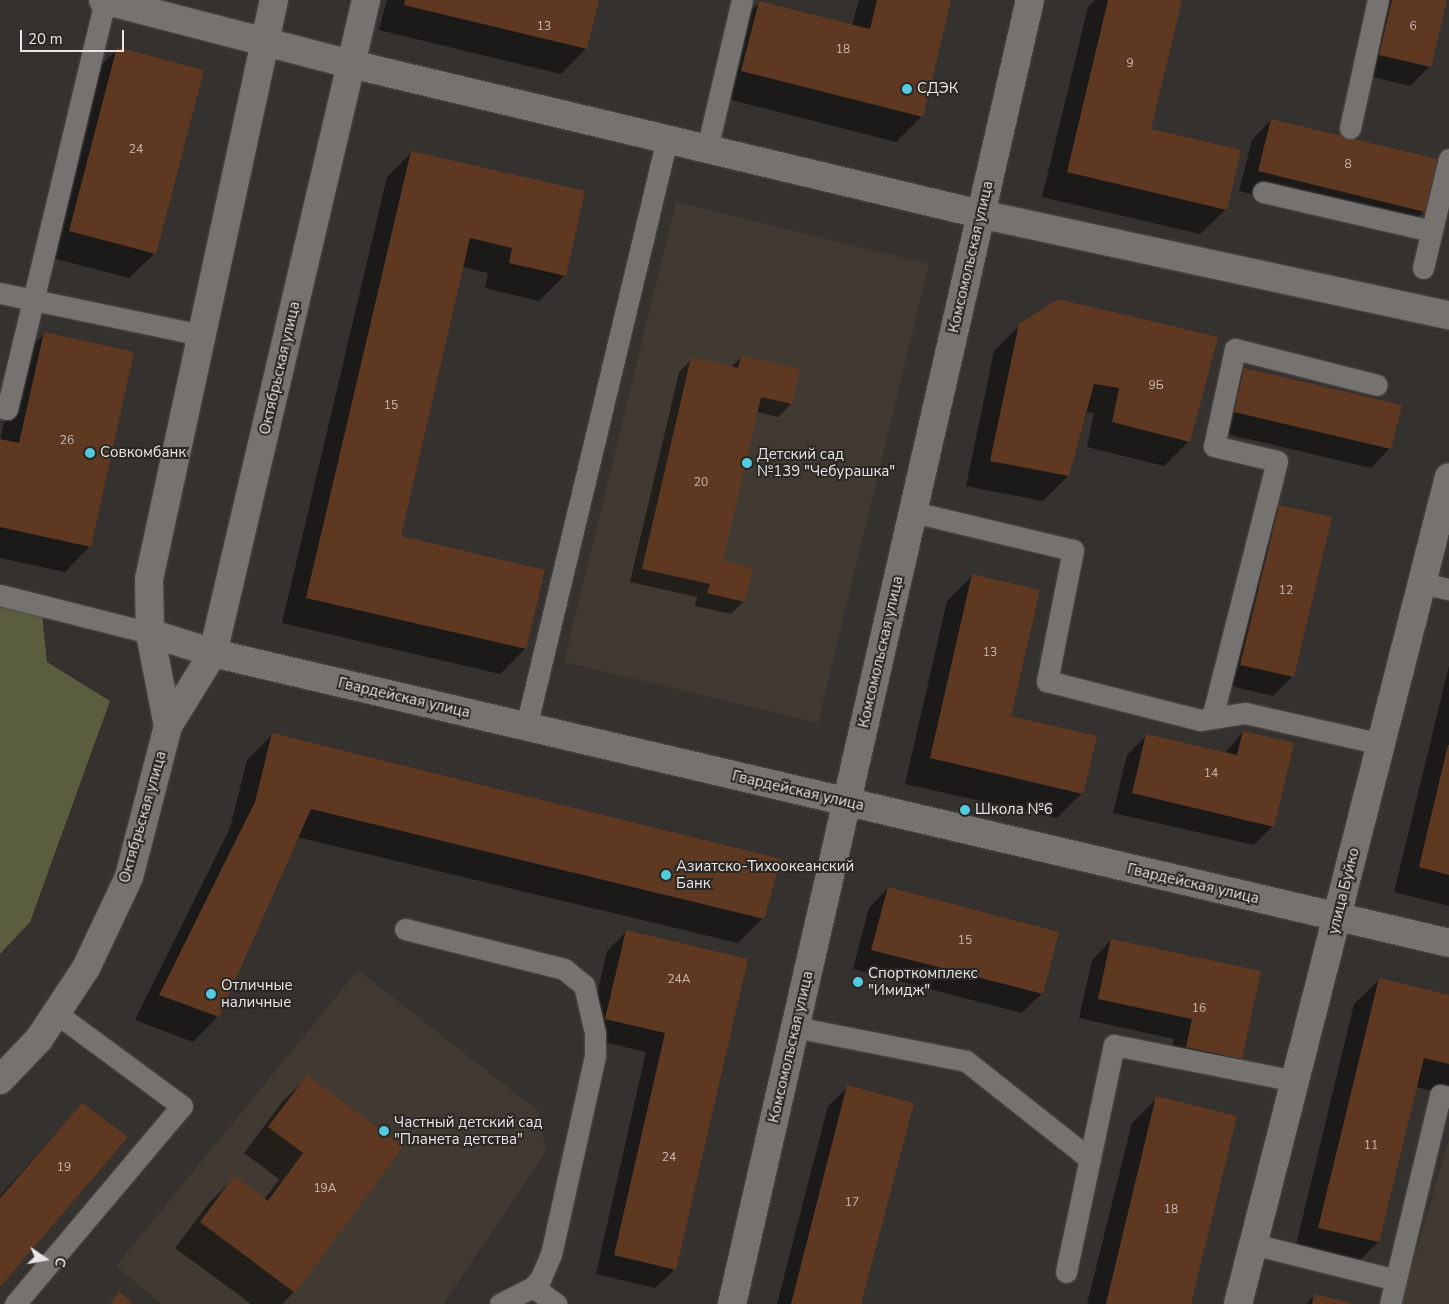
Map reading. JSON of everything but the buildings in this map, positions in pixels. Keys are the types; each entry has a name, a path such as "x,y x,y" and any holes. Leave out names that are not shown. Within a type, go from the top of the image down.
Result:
{"street":[{"path":"104,0 352,64 980,214 1449,315"},
{"name":"Октябрьская улица","path":"168,726 150,633 150,579 274,0"},
{"name":"Октябрьская улица","path":"0,1080 39,1039 86,968 129,877 168,726 213,653 366,0"},
{"name":"Комсомольская улица","path":"732,1304 1030,0"},
{"name":"улица Буйко","path":"1238,1304 1449,477"},
{"name":"Гвардейская улица","path":"150,633 213,653 1449,943"}],"lane":[{"path":"0,407 7,409 104,0"},
{"path":"707,149 742,0"},
{"path":"1350,128 1378,0"},
{"path":"526,727 667,139"},
{"path":"1423,268 1449,159"},
{"path":"1263,192 1432,231"},
{"path":"0,293 201,335"},
{"path":"1212,718 1277,461 1214,446 1235,349 1376,385"},
{"path":"913,512 1073,550 1047,681 1200,720 1245,713 1381,744"},
{"path":"1422,583 1449,589"},
{"path":"0,595 150,633"},
{"path":"405,929 564,969 584,985 595,1033 595,1056 551,1254 546,1268 533,1286 500,1304"},
{"path":"15,1304 182,1106 56,1013"},
{"path":"795,1027 966,1062 1090,1159"},
{"path":"1066,1272 1114,1044 1295,1081"},
{"path":"1253,1244 1393,1296 1440,1095 1449,1097"},
{"path":"533,1286 556,1304"}],"shaded area":[{"name":"Детский сад №139 \"Чебурашка\"","path":"676,202 929,264 818,723 564,662"},
{"name":"Частный детский сад \"Планета детства\"","path":"358,970 538,1111 546,1152 443,1304 162,1304 116,1266"},
{"path":"1449,1139 1449,1304 1401,1304"}],"green space":[{"path":"0,603 42,613 47,662 110,701 30,922 0,954"}],"place":[{"name":"СДЭК","path":"907,89"},
{"name":"Совкомбанк","path":"90,453"},
{"name":"Детский сад №139 \"Чебурашка\"","path":"747,463"},
{"name":"Школа №6","path":"965,810"},
{"name":"Азиатско-Тихоокеанский Банк","path":"666,875"},
{"name":"Спорткомплекс \"Имидж\"","path":"858,982"},
{"name":"Отличные наличные","path":"211,994"},
{"name":"Частный детский сад \"Планета детства\"","path":"384,1131"}]}
